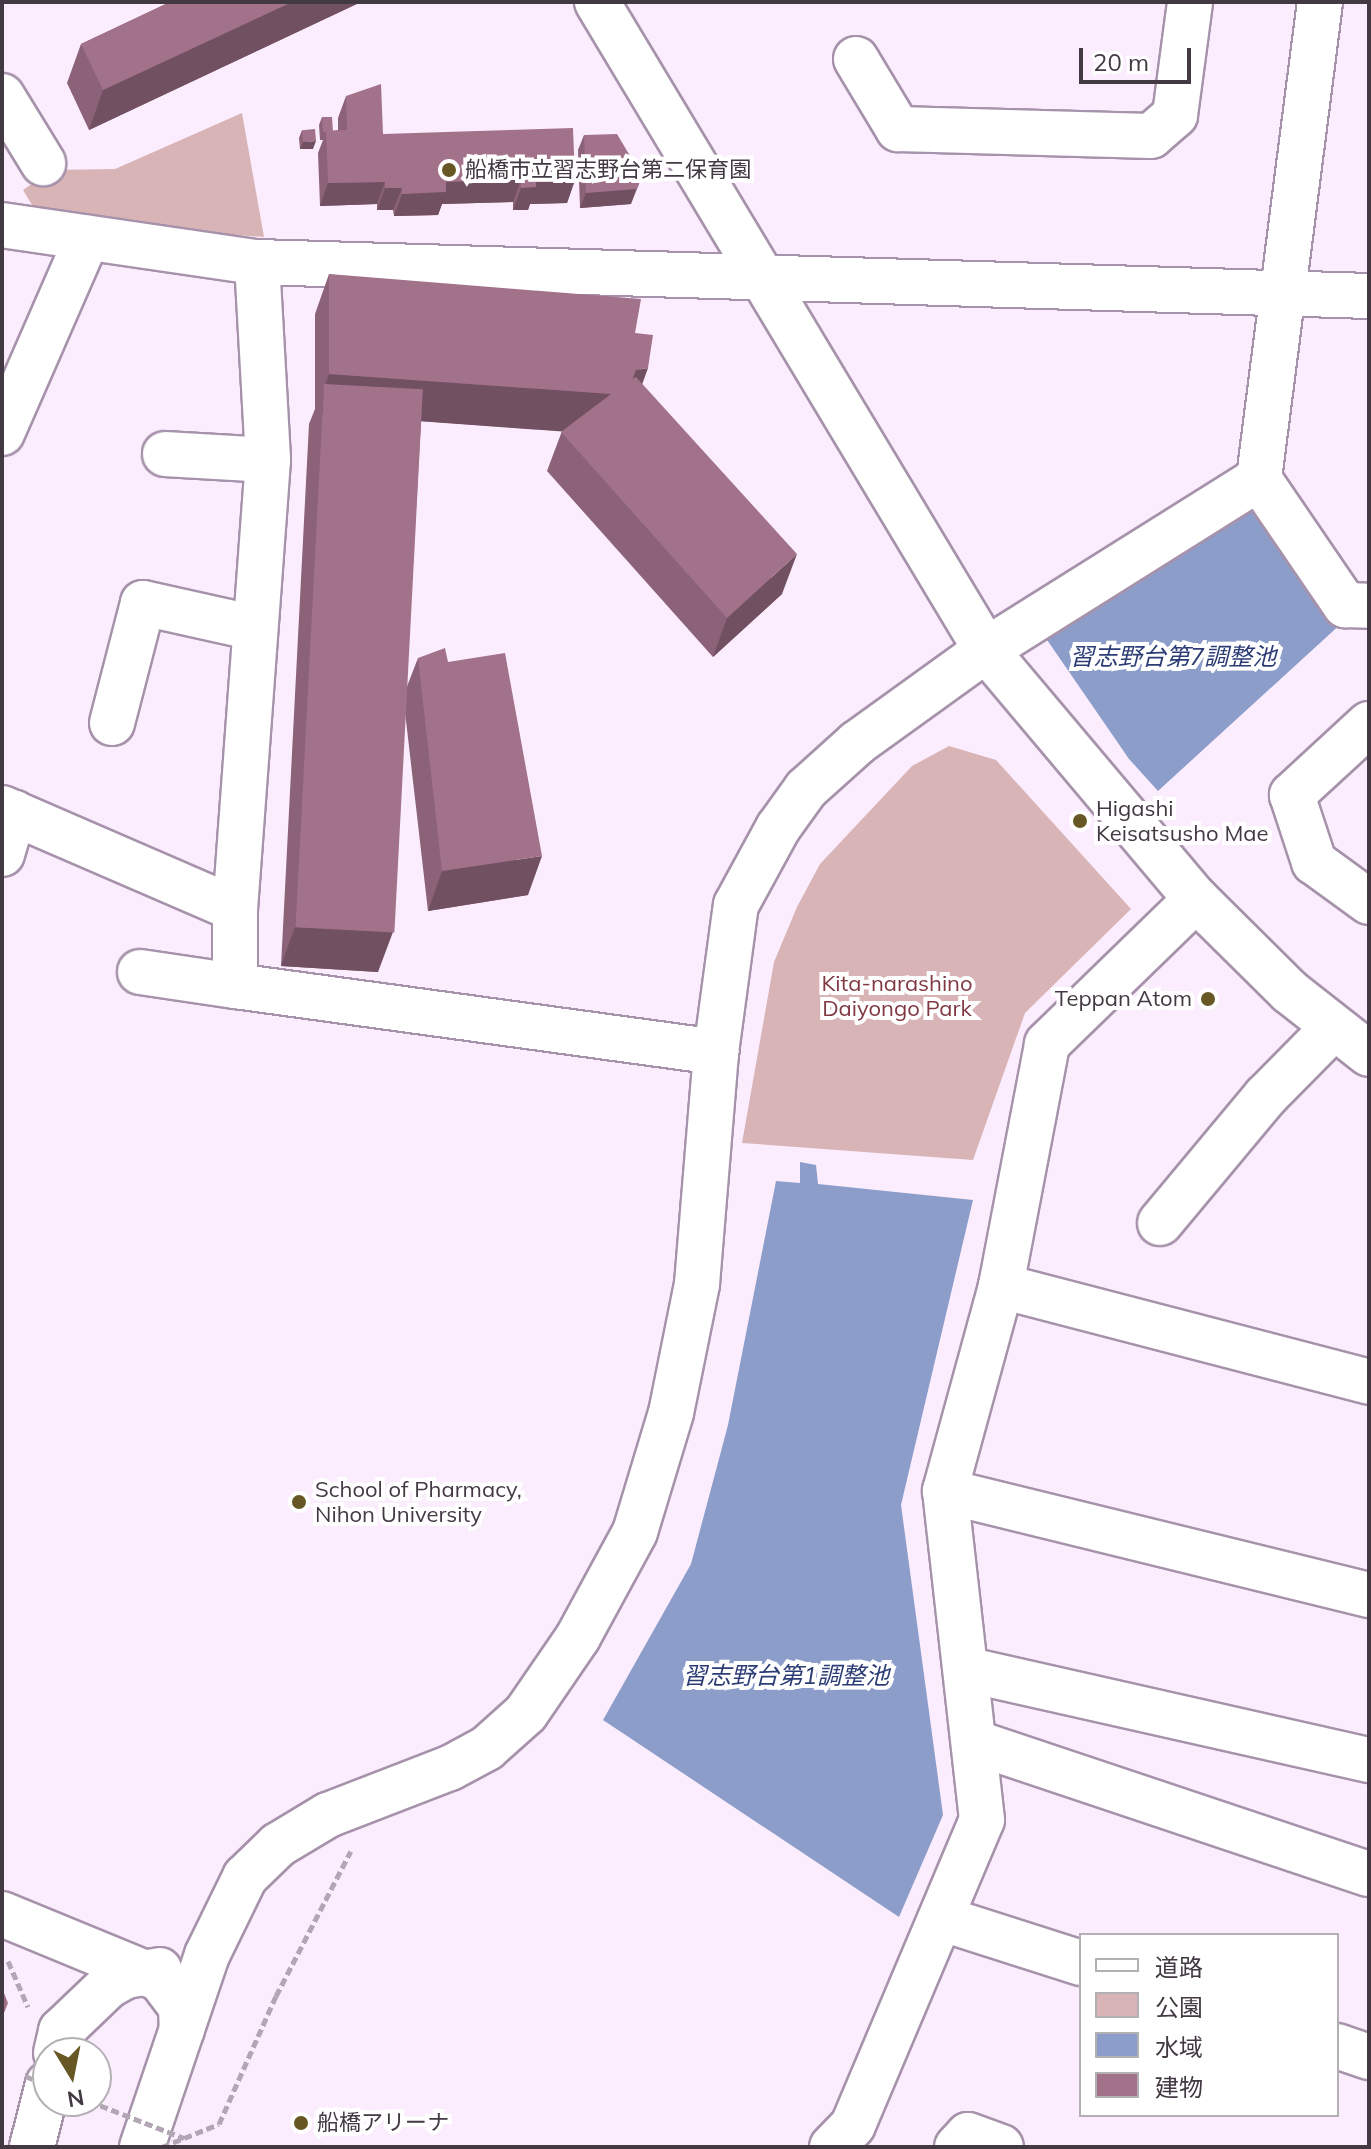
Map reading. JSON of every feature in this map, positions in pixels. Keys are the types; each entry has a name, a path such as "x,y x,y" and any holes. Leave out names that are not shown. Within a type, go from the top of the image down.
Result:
{"street":[{"path":"597,2 986,650 1196,899 1333,1028 1369,1054"},
{"path":"856,59 898,129 1151,136 1175,115 1190,2"},
{"path":"1320,2 1259,479 1345,605 1369,606"},
{"path":"2,96 43,163"},
{"path":"3,224 257,262 1369,296"},
{"path":"2,433 87,238"},
{"path":"235,986 235,909 268,460 257,262"},
{"path":"165,454 268,460"},
{"path":"182,2030 207,1955 245,1877 278,1845 328,1815 487,1748 526,1713 578,1637 635,1532 671,1413 697,1284 716,1052 736,905 778,828 832,762 986,650 1259,479"},
{"path":"112,723 143,603 255,628"},
{"path":"1369,724 1292,795 1314,862 1369,902"},
{"path":"2,854 8,811 235,909"},
{"path":"832,2147 853,2125 943,1919 982,1820 969,1670 945,1491 1001,1286 1047,1044 1196,899"},
{"path":"140,972 716,1052"},
{"path":"1160,1223 1266,1096 1333,1028"},
{"path":"1001,1286 1369,1382"},
{"path":"945,1491 1369,1595"},
{"path":"969,1670 1369,1760"},
{"path":"977,1743 1369,1874"},
{"path":"2,1914 149,1972 172,1990 181,2007 182,2030 168,2139"},
{"path":"943,1919 1079,1962"},
{"path":"59,2037 84,2007 126,1976 178,1968 207,1955"},
{"path":"1339,2047 1369,2057"},
{"path":"32,2147 37,2117"},
{"path":"957,2147 968,2135 1001,2147"}],"path":[{"path":"162,2147 168,2139 219,2124 276,1996 356,1841 343,1848"},
{"path":"112,2112 168,2139 172,2147"}],"green space":[{"path":"242,113 264,237 117,227 34,208 23,190 52,170 115,169"},
{"name":"Kita-narashino Daiyongo Park","path":"949,746 996,760 1131,909 1025,1013 973,1160 742,1143 774,962 797,907 820,864 912,766"}],"water":[{"name":"習志野台第7調整池","path":"1238,509 1262,512 1344,621 1158,791 1129,759 1043,634"},
{"name":"習志野台第1調整池","path":"800,1162 816,1165 818,1184 973,1200 901,1505 943,1815 899,1917 603,1720 691,1564 728,1425 776,1181 800,1183"}],"building":[{"path":"170,2 292,2 103,90 81,44"},
{"path":"381,84 383,134 573,128 575,180 536,182 536,187 521,188 521,179 446,182 446,192 402,194 402,188 385,188 385,182 328,183 326,131 347,130 346,96"},
{"path":"322,117 332,117 333,131 323,132"},
{"path":"315,129 316,141 303,142 302,130"},
{"path":"617,134 642,176 637,189 586,193 584,135"},
{"path":"329,274 641,299 635,333 653,335 648,368 636,370 632,379 636,377 797,554 727,618 561,432 611,394 329,374"},
{"path":"324,384 423,389 394,932 296,927"},
{"path":"445,648 448,662 505,653 542,856 442,871 418,658"},
{"path":"2,1988 8,2003 2,2018"}],"place":[{"name":"船橋市立習志野台第二保育園","path":"449,170"},
{"name":"Higashi Keisatsusho Mae","path":"1080,821"},
{"name":"Teppan Atom","path":"1208,999"},
{"name":"School of Pharmacy, Nihon University","path":"299,1502"},
{"name":"船橋アリーナ","path":"301,2123"}]}
